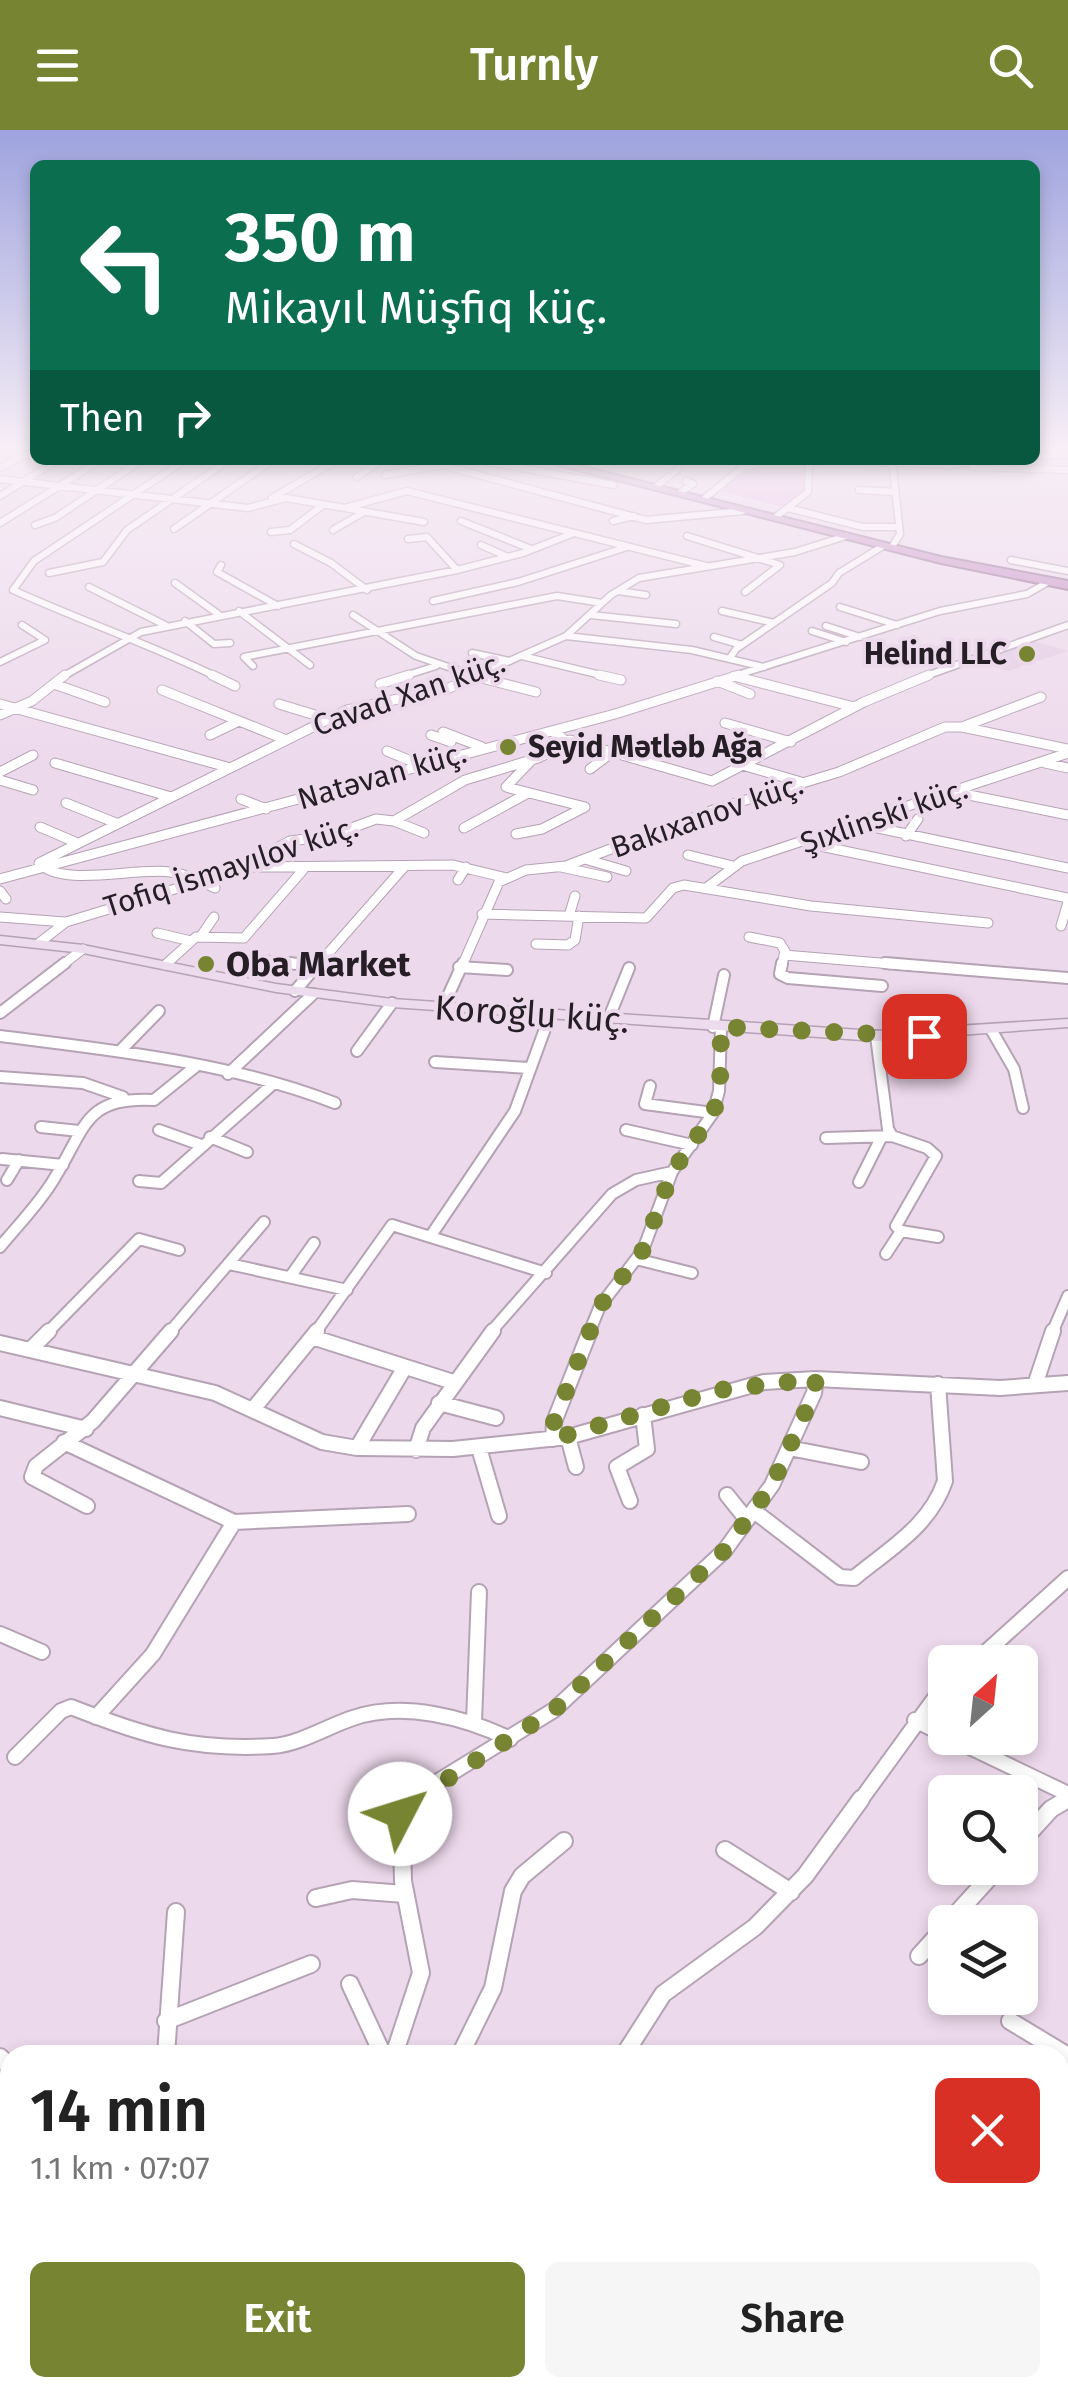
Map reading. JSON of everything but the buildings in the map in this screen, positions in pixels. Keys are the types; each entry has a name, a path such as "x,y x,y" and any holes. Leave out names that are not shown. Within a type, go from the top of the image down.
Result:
{"highway":[{"path":"945,556 1064,578"}],"street":[{"path":"42,556 13,585 13,590 235,686"},
{"path":"49,573 102,562 106,556"},
{"path":"317,556 367,590"},
{"path":"444,556 457,570"},
{"path":"0,715 57,685 70,671 104,657 128,637 165,625 367,590 512,556"},
{"path":"433,601 518,582 600,556"},
{"path":"662,556 710,568"},
{"path":"746,592 780,567 757,556"},
{"name":"Cavad Xan küç.","path":"40,867 44,858 75,842 328,719 358,707 440,691 566,636 618,591 648,576 773,556"},
{"path":"730,658 742,644 832,583 839,573 869,556"},
{"path":"1010,560 1064,578"},
{"path":"221,565 217,572 278,606"},
{"name":"Natəvan küç.","path":"0,879 170,833 238,820 418,764 552,730 764,668 902,624 1027,594 1064,578"},
{"path":"175,583 218,614"},
{"path":"89,587 165,625"},
{"path":"618,591 646,595"},
{"path":"253,666 244,658 564,595 602,603"},
{"path":"850,606 902,624"},
{"path":"840,608 902,624"},
{"path":"239,611 310,665"},
{"path":"722,611 774,623"},
{"path":"353,615 374,634 436,666 536,692"},
{"path":"591,615 676,624"},
{"path":"185,621 214,644 230,644"},
{"path":"552,730 570,740 614,750 704,782 791,742 854,707 980,653 1068,625"},
{"path":"0,662 45,640 22,626"},
{"path":"826,626 860,637"},
{"path":"812,632 846,642"},
{"path":"566,636 730,658 764,668"},
{"path":"714,638 742,644"},
{"path":"472,653 510,661"},
{"path":"522,656 621,680"},
{"path":"380,684 436,666"},
{"path":"734,676 854,707"},
{"path":"717,681 750,694"},
{"path":"57,685 86,692 105,702"},
{"path":"162,690 284,739"},
{"name":"Bakıxanov küç.","path":"507,878 585,859 650,831 865,762 945,727 962,726 1041,697"},
{"path":"0,704 227,767"},
{"path":"280,704 328,719"},
{"path":"210,735 239,721"},
{"path":"726,723 791,742"},
{"path":"962,726 1068,751"},
{"path":"443,732 482,747"},
{"path":"431,735 469,750"},
{"name":"Tofiq İsmayılov küç.","path":"39,943 66,922 244,867 290,842 330,836 376,819 394,822 447,788 530,760 570,740"},
{"path":"590,769 614,750"},
{"path":"386,751 418,764"},
{"name":"Şıxlinski küç.","path":"706,888 733,866 1045,763 1068,751"},
{"path":"0,776 33,755"},
{"path":"516,834 542,830 585,807 505,784 530,760"},
{"path":"55,763 172,797"},
{"path":"1045,763 1068,768"},
{"path":"742,765 803,783"},
{"path":"0,776 33,790"},
{"path":"464,828 528,792"},
{"path":"954,792 1068,816"},
{"path":"241,798 266,809"},
{"path":"66,803 116,823"},
{"path":"906,836 918,818"},
{"path":"394,822 424,833"},
{"path":"859,824 1068,868"},
{"path":"40,826 75,842"},
{"path":"170,833 186,841"},
{"path":"806,843 1068,900 1065,927 1056,928 1056,937"},
{"path":"688,855 733,866"},
{"path":"585,859 626,871"},
{"path":"40,867 72,874 160,870 193,873 215,888"},
{"path":"244,867 466,867 507,878"},
{"path":"296,992 404,867"},
{"path":"458,880 466,867"},
{"path":"561,867 606,877"},
{"path":"158,933 244,938 303,870"},
{"path":"584,886 592,874"},
{"path":"443,1007 496,884 507,878"},
{"path":"642,931 646,918 676,886 811,906 988,923"},
{"path":"536,944 568,944 575,940 574,896"},
{"path":"482,914 646,918"},
{"path":"84,916 97,924"},
{"path":"0,917 66,922"},
{"path":"164,965 214,917"},
{"path":"748,937 780,943 786,953 780,974 788,978 882,986"},
{"name":"Koroğlu küç.","path":"0,940 83,949 296,992 608,1020 876,1036 1068,1023"},
{"path":"0,1013 83,949"},
{"path":"786,953 1068,978"},
{"path":"267,960 318,967"},
{"path":"459,968 506,970"},
{"path":"608,1020 629,968"},
{"path":"553,1439 554,1422 600,1306 650,1236 672,1172 713,1114 720,1091 717,1027 724,975"},
{"path":"228,1074 312,994"},
{"path":"357,1051 392,1003"},
{"path":"121,1050 159,1011"},
{"path":"432,1234 515,1111 550,1015"},
{"path":"992,1031 1014,1069 1024,1108"},
{"path":"0,1036 121,1050 273,1084 335,1103"},
{"path":"859,1182 886,1137 876,1036"},
{"path":"435,1062 529,1068"},
{"path":"0,1077 83,1084 123,1098 154,1100 194,1067"},
{"path":"139,1181 162,1182 273,1084"},
{"path":"650,1086 645,1104 713,1114"},
{"path":"0,1247 63,1165 79,1131 94,1115 123,1098"},
{"path":"42,1126 79,1131"},
{"path":"159,1130 247,1152"},
{"path":"626,1130 692,1145"},
{"path":"826,1138 886,1137 936,1156 925,1182 897,1220 901,1231"},
{"path":"2,1159 63,1165"},
{"path":"7,1180 19,1160"},
{"path":"416,1450 452,1382 486,1337 612,1194 636,1180 672,1172"},
{"path":"87,1506 32,1477 36,1466 86,1429 264,1222"},
{"path":"254,1408 392,1226 432,1234 546,1273"},
{"path":"901,1231 938,1237"},
{"path":"886,1254 901,1231"},
{"path":"30,1350 139,1239 178,1250"},
{"path":"290,1277 314,1243"},
{"path":"636,1259 692,1273"},
{"path":"229,1264 347,1290"},
{"path":"1035,1385 1037,1370 1068,1296"},
{"path":"312,1336 452,1382"},
{"path":"0,1343 215,1393 322,1442 357,1448 479,1448 568,1437 730,1388 816,1379 1000,1388 1068,1384"},
{"path":"357,1448 406,1367"},
{"path":"397,2045 421,1973 405,1894 401,1804 554,1710 725,1550 789,1448 814,1393 816,1379"},
{"path":"727,1495 840,1577 854,1578 929,1514 941,1496 945,1481 938,1384"},
{"path":"439,1403 496,1418"},
{"path":"0,1408 86,1429"},
{"path":"630,1501 618,1467 648,1449 643,1415"},
{"path":"568,1437 576,1468"},
{"path":"64,1442 234,1522 408,1514"},
{"path":"479,1448 499,1516"},
{"path":"789,1448 861,1462"},
{"path":"96,1717 153,1654 234,1522"},
{"path":"996,1645 1027,1619 1053,1586 1068,1578"},
{"path":"474,1722 479,1592"},
{"path":"0,1634 42,1652"},
{"path":"630,2045 663,1994 755,1927 791,1892 928,1704"},
{"path":"15,1757 66,1707 154,1739 249,1750 278,1746 357,1716 423,1711 474,1722 510,1739"},
{"path":"915,1720 928,1726"},
{"path":"985,1755 1068,1797"},
{"path":"1038,1823 1068,1797"},
{"path":"465,2045 494,1988 513,1891 522,1876 564,1841"},
{"path":"725,1850 791,1892"},
{"path":"965,1905 983,1885"},
{"path":"316,1898 352,1890 405,1894"},
{"path":"166,2045 176,1912"},
{"path":"919,1956 928,1946"},
{"path":"166,2021 312,1964"},
{"path":"350,1984 378,2045"},
{"path":"1010,2021 1050,2045"}],"shaded area":[{"path":"1027,639 1068,651 1008,671 972,658"}],"place":[{"name":"Helind LLC","path":"1027,654"},
{"name":"Seyid Mətləb Ağa","path":"508,747"},
{"name":"Oba Market","path":"206,964"}],"route":[{"path":"400,1814 404,1800 444,1781 554,1710 725,1550 772,1485 814,1393 816,1379 764,1382 719,1390 553,1439 554,1422 600,1306 643,1250 672,1172 713,1114 720,1091 721,1027 924,1036"}]}
